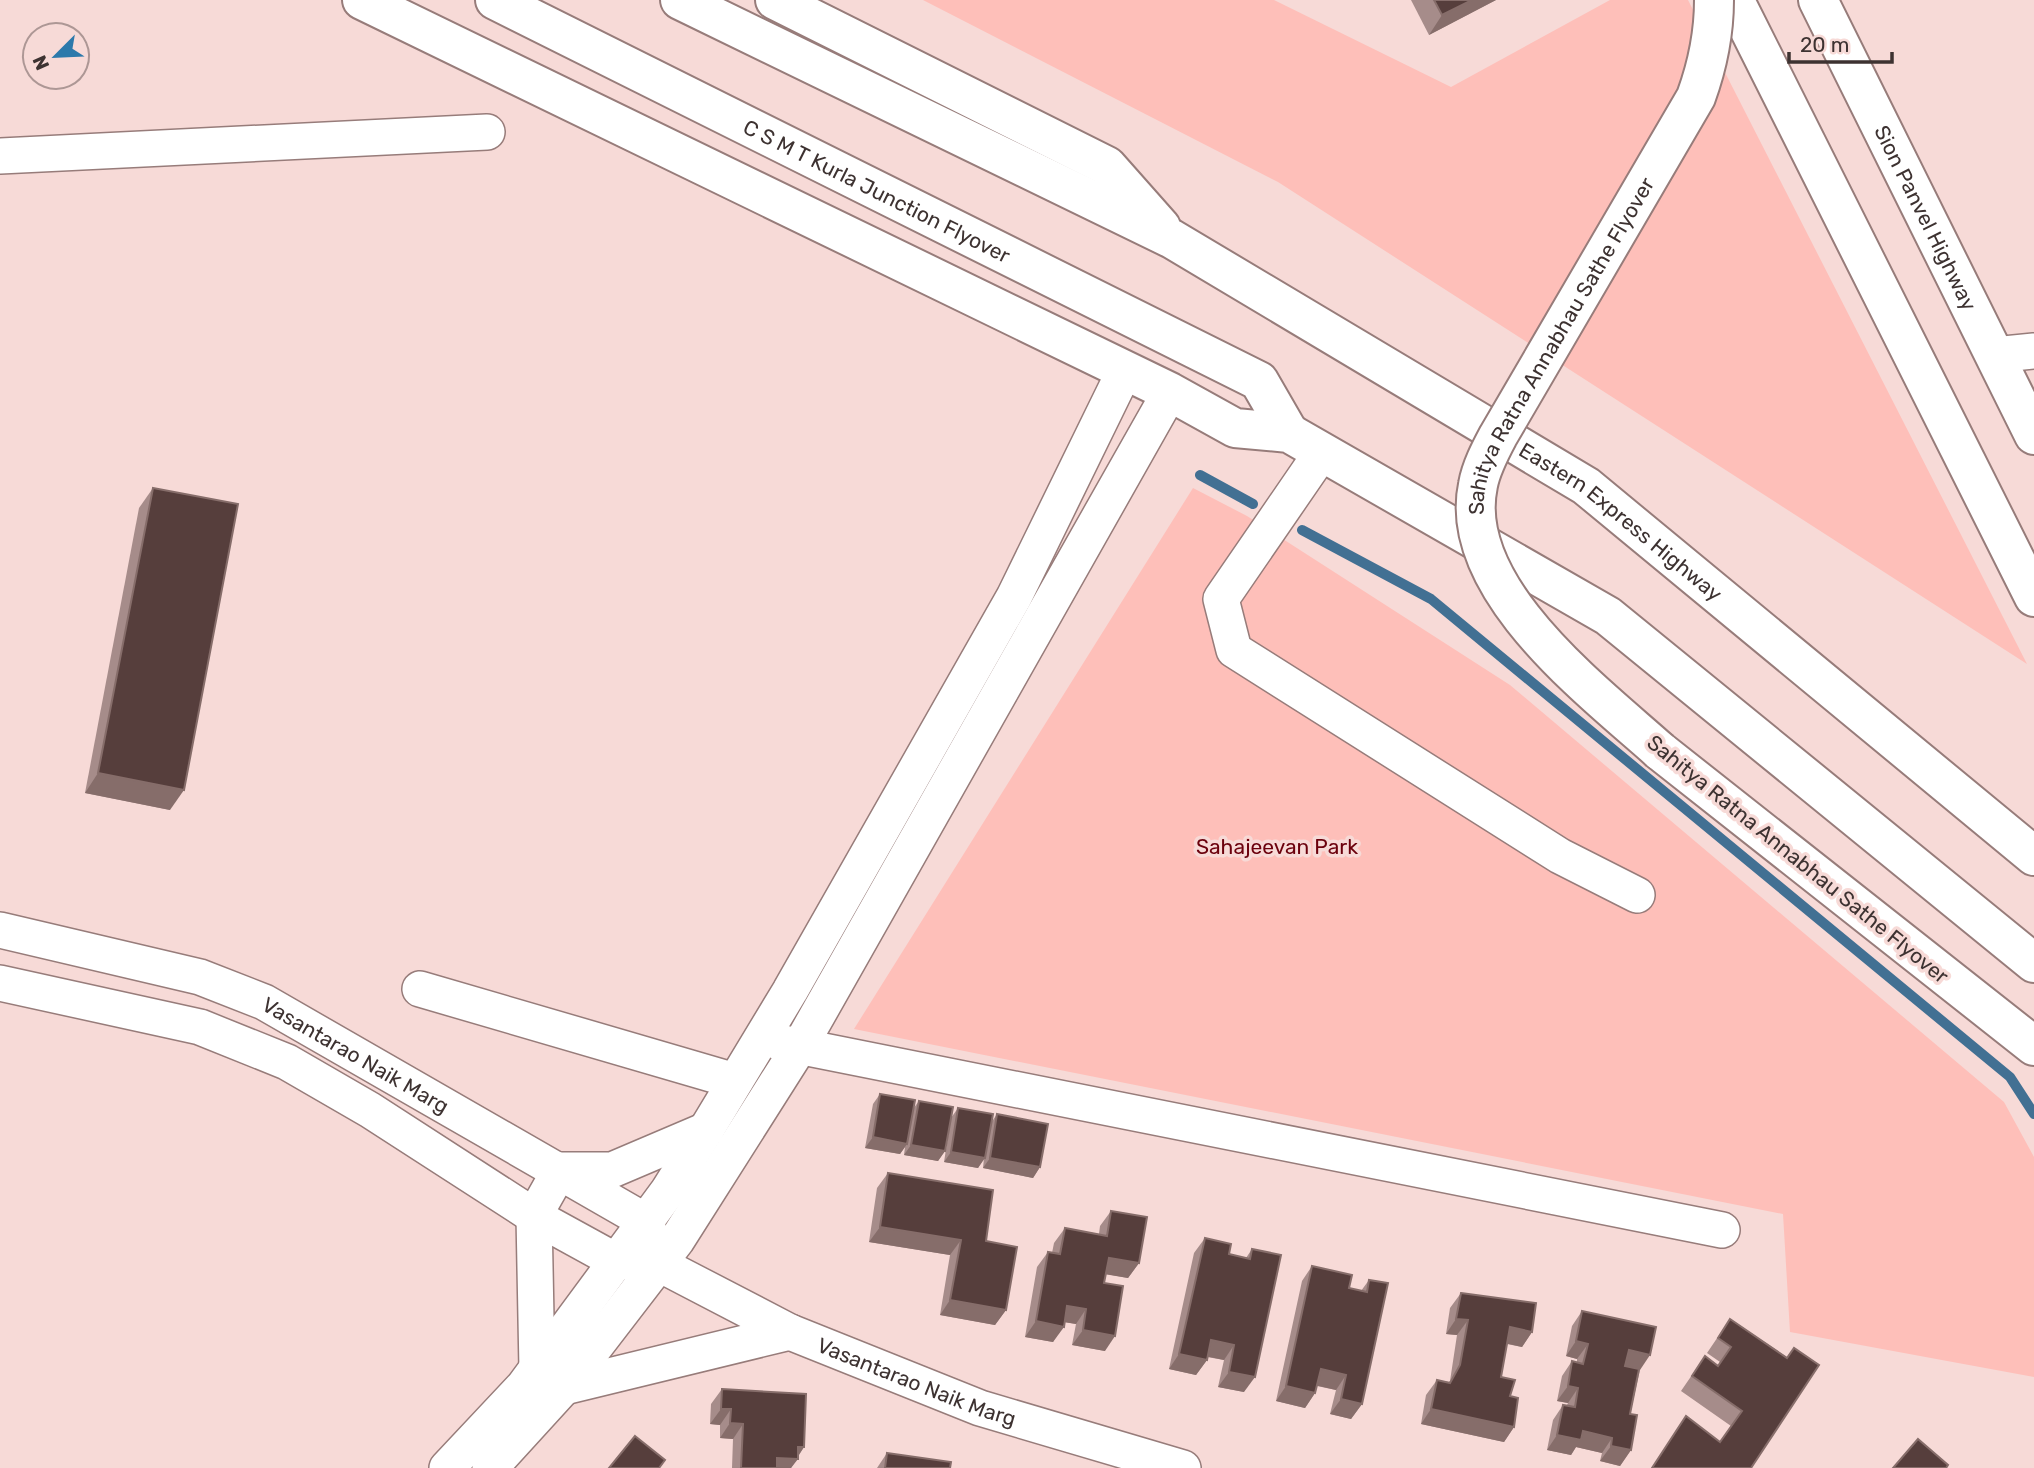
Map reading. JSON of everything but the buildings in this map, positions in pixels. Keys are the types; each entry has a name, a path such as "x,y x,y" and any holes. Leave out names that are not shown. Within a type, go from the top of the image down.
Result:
{"highway":[{"path":"362,0 1170,392 1235,428 1289,433 1608,616 2034,963"},
{"name":"C S M T Kurla Junction Flyover","path":"495,0 1259,381 1289,433"},
{"path":"680,0 1172,239"},
{"path":"775,0 1107,166 1172,239"},
{"name":"Sion Panvel Highway","path":"1818,0 2034,435"},
{"path":"1736,2 2034,597"},
{"name":"Sahitya Ratna Annabhau Sathe Flyover","path":"1736,2 1714,29 1708,64 1696,97 1486,460 1477,486 1477,518 1484,553 1499,584 1519,613 1575,675 1660,751 2034,1046"},
{"name":"Eastern Express Highway","path":"1172,239 1586,486 2034,856"}],"street":[{"path":"0,156 487,132"},
{"path":"1994,355 2034,351"},
{"path":"490,1468 550,1378 616,1261 706,1129 761,1039 1014,597 1125,370"},
{"path":"447,1468 550,1378 661,1265 800,1046 1170,392"},
{"path":"1322,452 1221,599 1234,650 1560,856 1637,895"},
{"name":"Vasantarao Naik Marg","path":"0,930 200,977 264,1002 560,1170 645,1222"},
{"path":"97,1004 108,955"},
{"name":"Vasantarao Naik Marg","path":"0,982 200,1027 287,1062 370,1110 534,1216 616,1261 661,1265 790,1332 980,1408 1183,1468"},
{"path":"420,989 735,1081"},
{"path":"287,1062 307,1025"},
{"path":"761,1039 1722,1230"},
{"path":"550,1378 534,1216 560,1170 612,1170 706,1129"},
{"path":"645,1222 661,1265"},
{"path":"550,1378 790,1332"}],"green space":[{"path":"923,0 1274,0 1451,87 1610,0 1688,0 2027,664 1278,182"},
{"name":"Sahajeevan Park","path":"1193,488 1247,516 1510,685 2004,1102 2034,1157 2034,1377 1790,1332 1783,1214 854,1029"}],"waterway":[{"path":"1200,475 1253,504"},
{"path":"1302,530 1431,599 2010,1077 2034,1114"}]}
